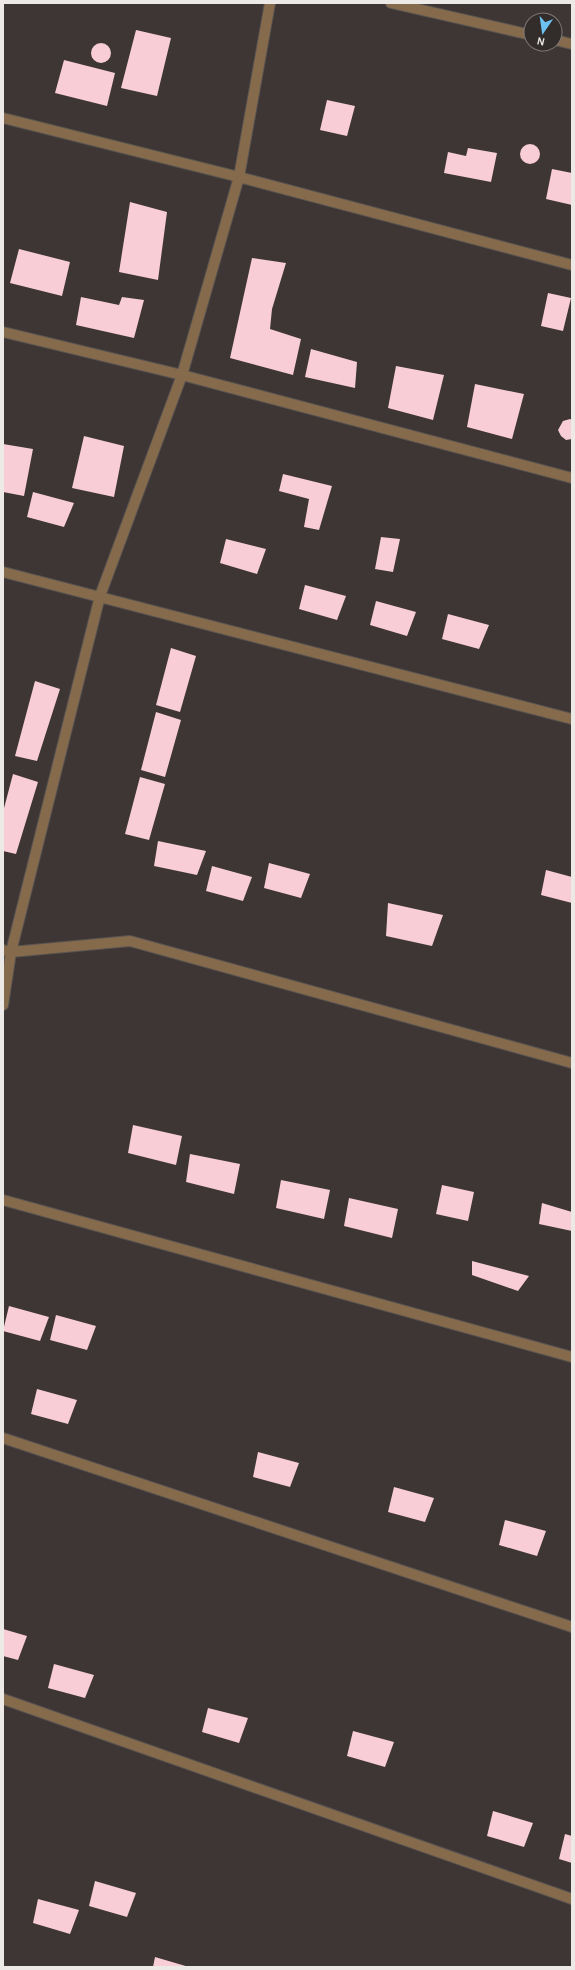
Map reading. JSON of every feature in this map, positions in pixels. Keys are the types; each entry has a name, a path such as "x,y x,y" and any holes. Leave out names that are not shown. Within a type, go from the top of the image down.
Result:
{"street":[{"path":"3,1005 7,951 100,596 182,375 239,177 270,3"},
{"path":"391,3 523,33"},
{"path":"3,118 239,177 572,265"},
{"path":"3,332 182,375 572,478"},
{"path":"3,572 572,720"},
{"path":"7,951 130,941 572,1063"},
{"path":"3,1200 572,1357"},
{"path":"3,1438 572,1627"},
{"path":"3,1699 572,1899"}],"building":[{"path":"136,30 171,38 157,96 121,88"},
{"path":"97,43 105,43 111,49 111,57 105,63 97,63 91,57 91,49"},
{"path":"64,60 115,73 107,106 55,93"},
{"path":"327,100 355,106 347,136 320,130"},
{"path":"526,144 534,144 540,150 540,158 534,164 526,164 520,158 520,150"},
{"path":"468,148 497,153 491,182 444,173 448,152 466,156"},
{"path":"552,169 572,173 572,205 546,199"},
{"path":"130,202 167,212 158,280 119,272"},
{"path":"19,249 70,262 62,296 10,283"},
{"path":"252,258 286,263 272,309 270,329 301,339 293,375 230,358"},
{"path":"548,293 571,298 563,331 541,326"},
{"path":"81,297 119,305 122,297 144,300 134,338 76,325"},
{"path":"311,349 357,362 355,388 305,377"},
{"path":"396,366 444,375 433,420 388,408"},
{"path":"475,384 524,394 512,439 467,427"},
{"path":"570,419 572,420 572,439 566,440 561,436 558,430 563,421"},
{"path":"84,436 124,446 114,497 72,488"},
{"path":"3,444 33,449 24,496 3,492"},
{"path":"283,474 332,486 319,530 304,527 309,499 279,491"},
{"path":"33,492 74,503 64,527 27,517"},
{"path":"381,537 400,539 393,572 375,569"},
{"path":"226,539 266,549 257,574 220,563"},
{"path":"305,585 346,596 337,620 299,609"},
{"path":"376,601 416,612 407,636 370,625"},
{"path":"448,614 489,625 479,649 442,639"},
{"path":"171,648 196,656 180,712 156,705"},
{"path":"35,681 60,689 37,761 15,756"},
{"path":"156,712 181,720 165,777 141,770"},
{"path":"13,774 38,782 16,854 3,851 3,812"},
{"path":"140,777 165,784 149,840 125,834"},
{"path":"158,841 206,851 197,875 154,866"},
{"path":"269,863 310,874 301,898 264,888"},
{"path":"212,866 252,877 243,901 206,891"},
{"path":"546,870 572,877 572,903 541,895"},
{"path":"388,903 443,915 432,946 386,936"},
{"path":"133,1125 182,1136 176,1165 128,1153"},
{"path":"190,1154 240,1164 234,1194 186,1182"},
{"path":"281,1180 330,1190 324,1219 276,1208"},
{"path":"442,1185 474,1192 468,1221 436,1214"},
{"path":"349,1198 398,1209 392,1238 344,1226"},
{"path":"542,1203 572,1212 572,1231 539,1224"},
{"path":"472,1261 529,1276 518,1291 472,1275"},
{"path":"9,1306 49,1317 40,1341 3,1331"},
{"path":"56,1315 96,1326 87,1350 50,1340"},
{"path":"37,1389 77,1400 68,1424 31,1414"},
{"path":"258,1452 299,1463 290,1487 253,1477"},
{"path":"394,1487 434,1498 425,1522 388,1512"},
{"path":"505,1520 546,1531 537,1556 499,1545"},
{"path":"3,1629 27,1636 18,1660 3,1656"},
{"path":"54,1664 94,1675 85,1698 48,1688"},
{"path":"208,1708 248,1718 239,1743 202,1732"},
{"path":"353,1731 394,1742 385,1767 347,1756"},
{"path":"493,1811 533,1823 524,1847 487,1836"},
{"path":"565,1834 572,1836 572,1863 559,1859"},
{"path":"95,1881 136,1893 127,1917 89,1906"},
{"path":"38,1899 79,1910 70,1934 33,1923"},
{"path":"155,1957 189,1967 153,1967"}]}
